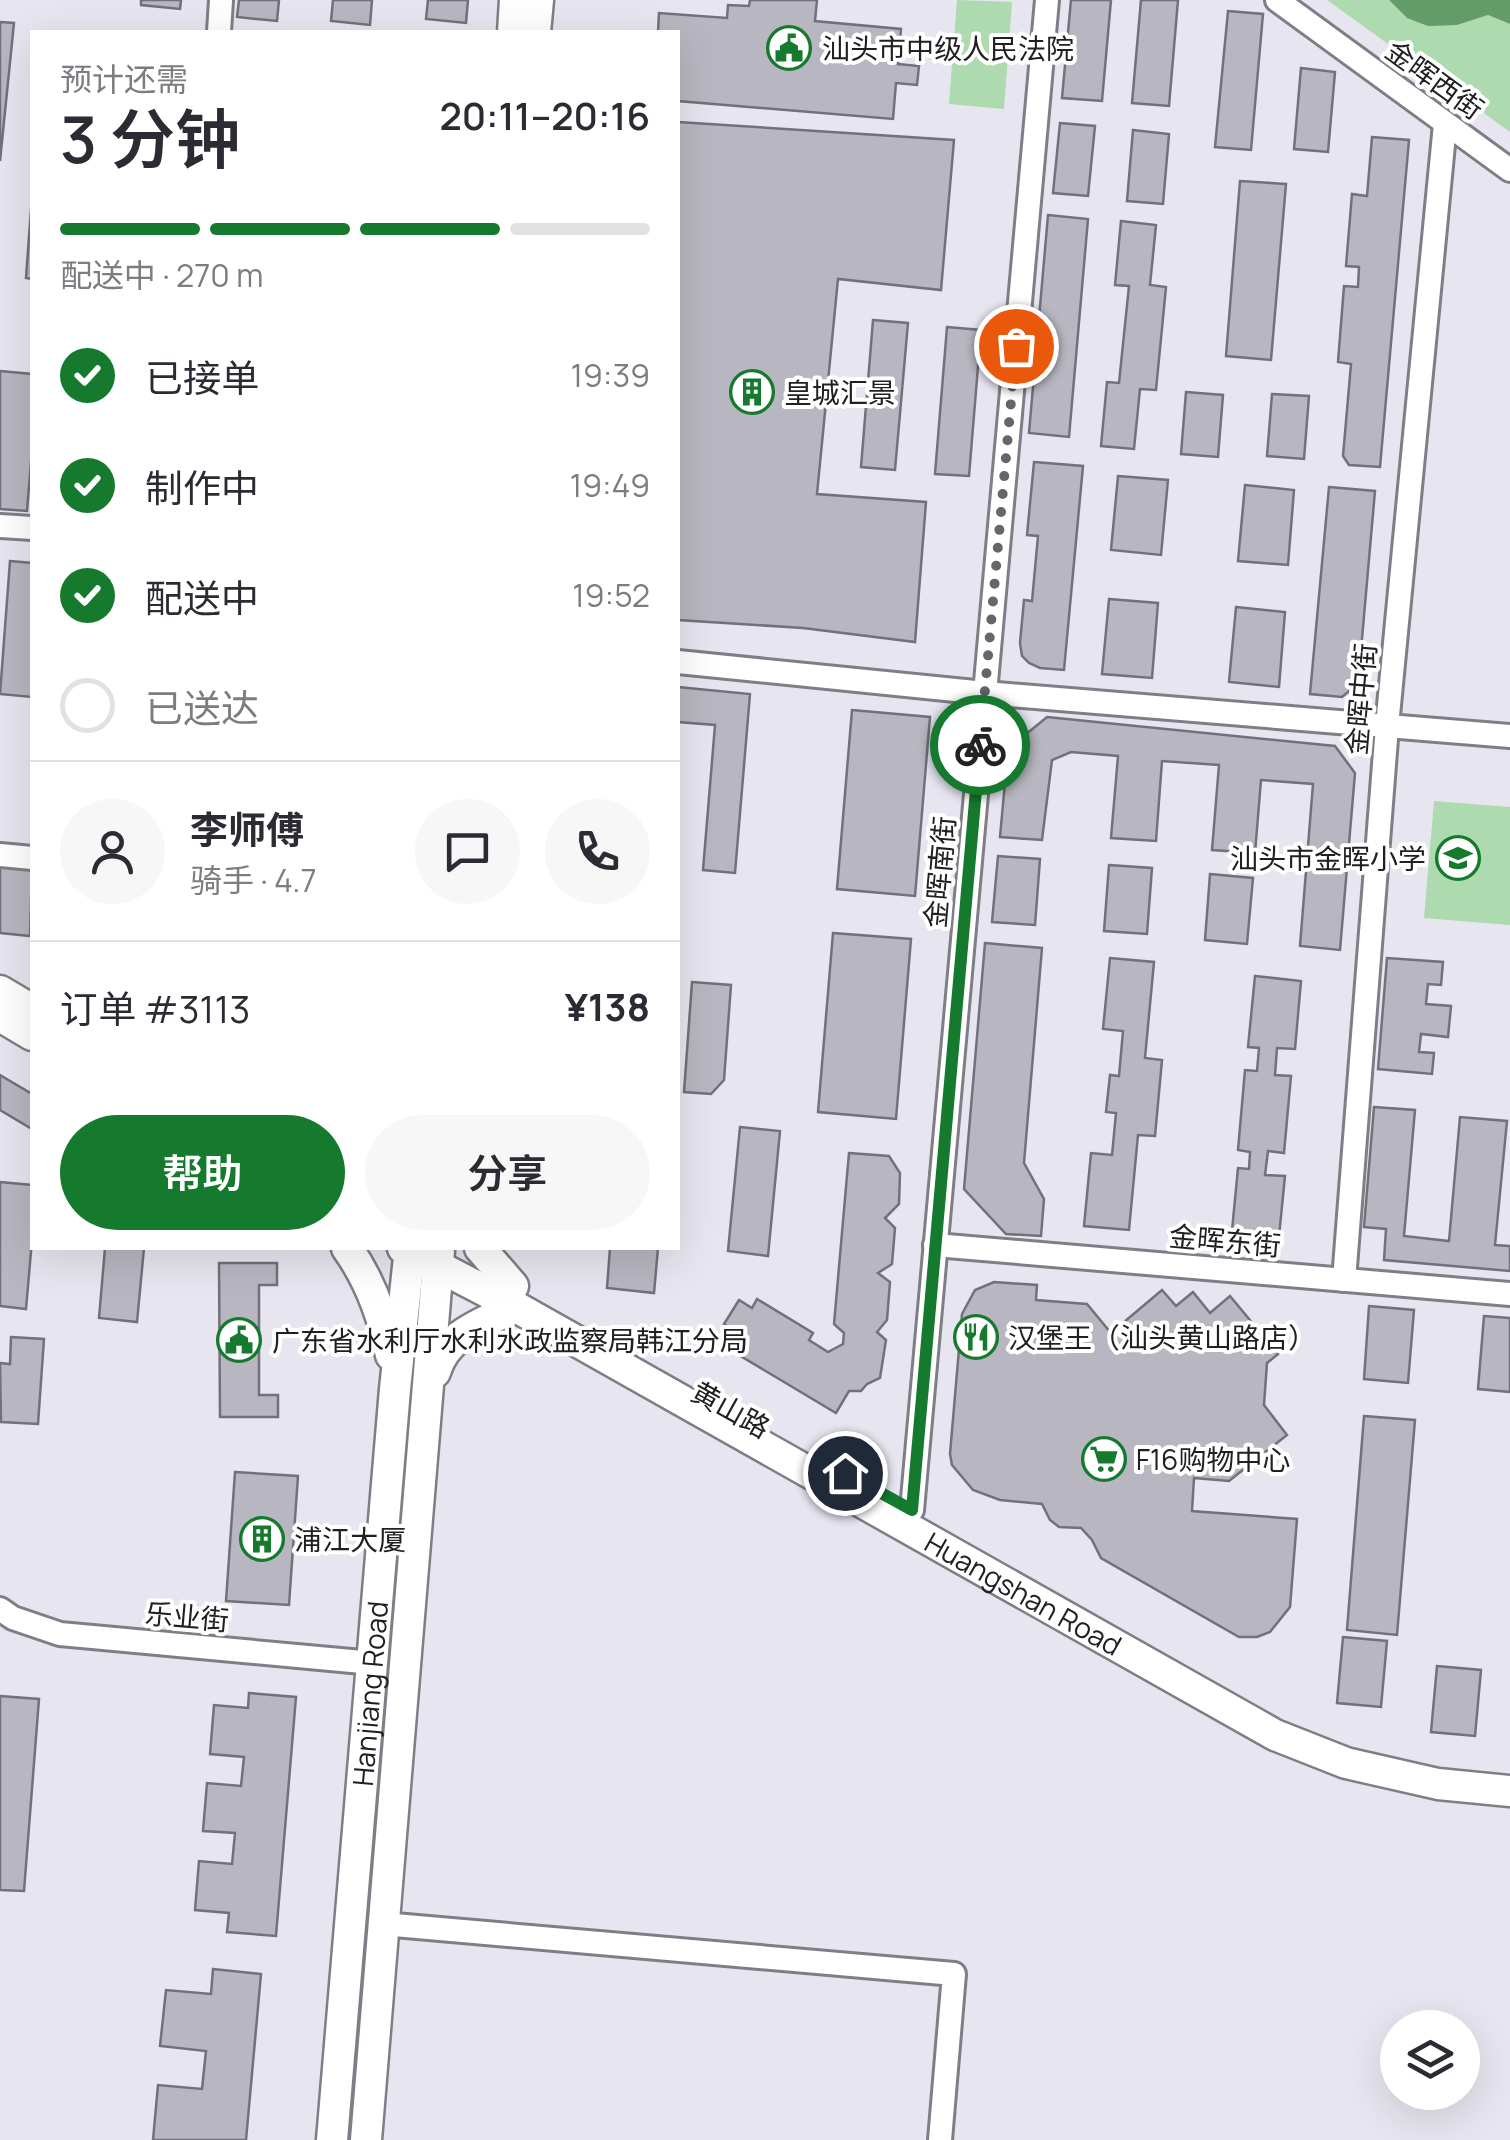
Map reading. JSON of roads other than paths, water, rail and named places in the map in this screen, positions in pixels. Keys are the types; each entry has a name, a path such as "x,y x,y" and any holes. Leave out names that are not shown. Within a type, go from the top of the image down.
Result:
{"street":[{"path":"219,30 221,0"},
{"path":"513,30 516,0"},
{"path":"535,30 538,0"},
{"name":"金晖南街","path":"912,1510 1046,0"},
{"name":"金晖西街","path":"1277,0 1510,170"},
{"name":"金晖中街","path":"1344,1280 1387,726 1445,124"},
{"path":"0,526 30,528"},
{"path":"680,662 984,693 1510,736"},
{"path":"0,855 30,858"},
{"path":"0,991 30,1009"},
{"path":"0,1016 30,1034"},
{"name":"金晖东街","path":"936,1246 1510,1294"},
{"path":"348,1250 381,1312 395,1389"},
{"path":"428,1394 439,1358 457,1336 515,1297 481,1250"},
{"name":"Hanjiang Road","path":"332,2140 395,1389 424,1251"},
{"name":"Hanjiang Road","path":"366,2140 428,1394 424,1251"},
{"name":"Huangshan Road","path":"424,1251 515,1297 1275,1734 1346,1763 1438,1784 1510,1791"},
{"name":"黄山路","path":"515,1297 912,1510 1275,1712 1348,1744 1435,1764 1510,1771"},
{"name":"乐业街","path":"0,1609 13,1618 60,1634 373,1663"},
{"path":"382,1924 954,1974 940,2140"}],"place":[{"name":"汕头市中级人民法院","path":"789,48"},
{"name":"皇城汇景","path":"752,392"},
{"name":"汕头市金晖小学","path":"1458,858"},
{"name":"汉堡王（汕头黄山路店）","path":"976,1337"},
{"name":"广东省水利厅水利水政监察局韩江分局","path":"239,1340"},
{"name":"F16购物中心","path":"1104,1459"},
{"name":"浦江大厦","path":"262,1539"}]}
